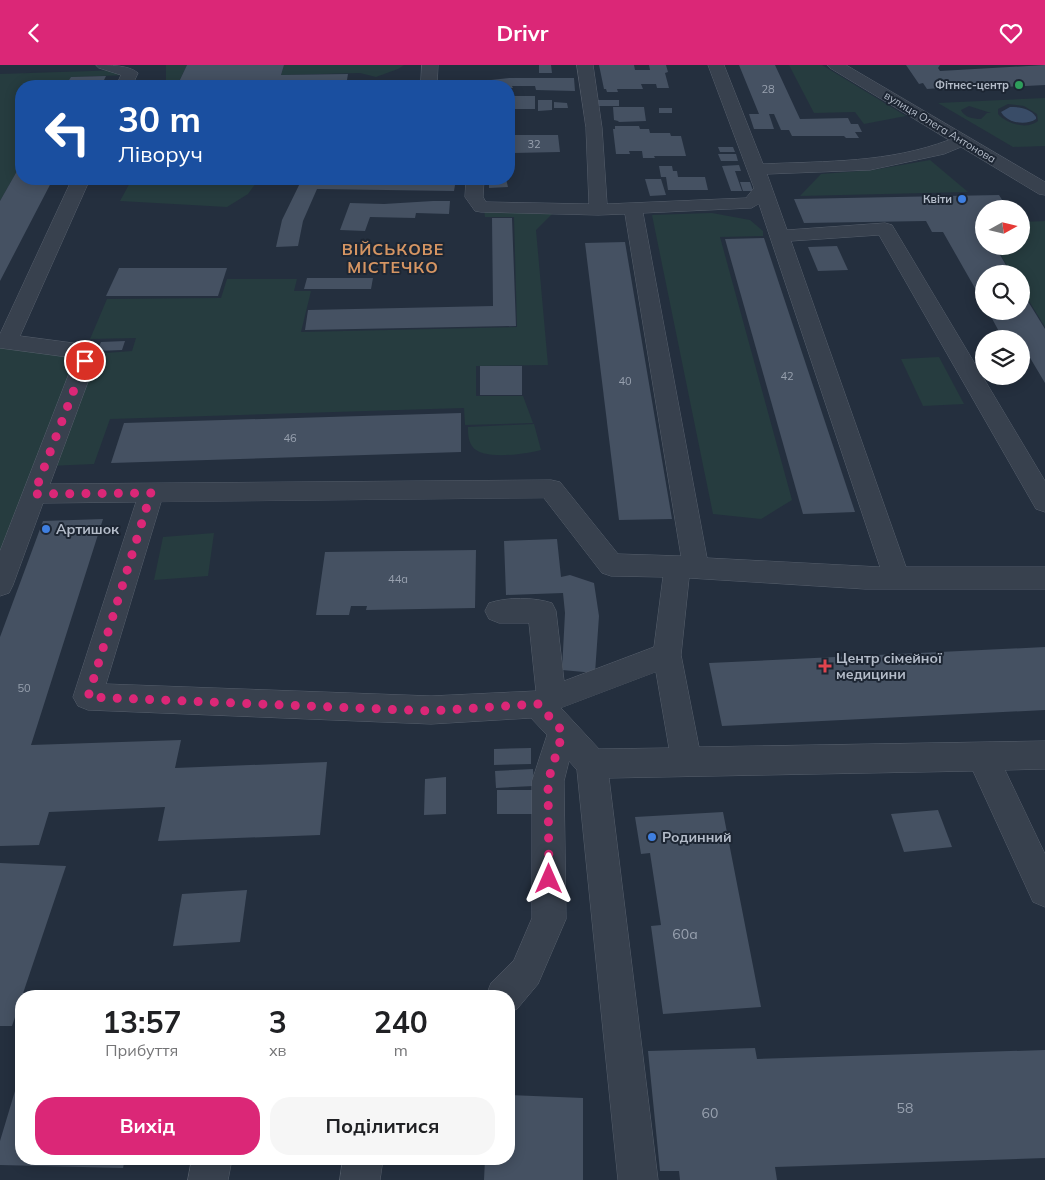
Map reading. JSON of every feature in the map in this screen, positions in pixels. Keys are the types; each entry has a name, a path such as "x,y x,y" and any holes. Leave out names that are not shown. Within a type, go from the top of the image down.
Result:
{"street":[{"path":"104,65 127,80 146,65"},
{"path":"429,80 430,65"},
{"path":"585,65 594,128 598,210"},
{"path":"716,65 760,178 897,578"},
{"name":"вулиця Олега Антонова","path":"835,65 1045,189"},
{"path":"760,178 870,165 938,150 962,141"},
{"path":"475,185 474,197 481,207 598,210 751,203 760,178"},
{"path":"0,585 88,352 3,341 78,185"},
{"path":"633,208 687,567 667,655 688,762"},
{"path":"780,236 885,229 1045,502"},
{"path":"34,494 552,489 610,565 897,578 1045,578"},
{"path":"151,493 88,697 430,711 545,701 667,655"},
{"path":"499,611 542,611 545,701 563,732 592,764 638,1180"},
{"path":"509,990 526,971 549,919 548,781 563,732"},
{"path":"592,764 1045,755"},
{"path":"982,756 1045,890"},
{"path":"208,1180 211,1165"},
{"path":"360,1180 362,1165"}],"green space":[{"path":"166,65 187,65 180,80 166,80"},
{"path":"284,65 404,65 376,77 360,73 281,75"},
{"path":"789,65 822,65 906,116 864,124 855,112 814,113"},
{"path":"121,70 129,75 71,77 69,80 15,80 15,175 0,201 0,74"},
{"path":"1045,98 1045,146 1013,147 938,103","holes":["1008,104 1024,106 1037,114 1038,121 1028,125 1017,125 1006,121 998,114 998,109","969,106 991,113 987,113 981,119 975,119 964,114 961,110"]},
{"path":"930,160 968,192 800,196 821,174 873,170"},
{"path":"129,185 255,185 248,194 227,207 120,201"},
{"path":"484,209 555,211 536,230 548,365 476,366 476,396 523,396 533,423 465,425 464,408 110,419 94,464 49,466 93,354 132,351 136,338 90,339 107,299 221,298 227,279 297,279 294,291 311,291 301,332 517,327 514,217 485,217"},
{"path":"712,213 750,220 763,231 763,236 720,237 792,500 761,519 713,514 652,215"},
{"path":"1045,221 1045,327 1030,303 1030,265 1007,265 1000,255 1030,255 1030,222"},
{"path":"0,344 83,354 0,569"},
{"path":"939,357 964,404 923,406 901,359"},
{"path":"534,424 541,450 504,455 484,454 472,446 469,439 468,427"},
{"path":"214,533 208,576 154,580 163,537"}],"water":[{"path":"1010,107 1028,110 1034,114 1036,119 1022,123 1012,121 1001,112"}],"building":[{"path":"187,65 284,65 281,75 348,74 347,80 180,80"},
{"path":"539,65 551,65 552,73 539,73"},
{"path":"599,65 634,65 635,70 650,70 649,65 666,65 668,72 665,73 669,88 657,88 656,84 641,84 643,89 617,89 618,92 607,92 604,89"},
{"path":"739,65 775,65 800,119 848,118 851,124 858,124 862,132 855,132 859,138 846,138 844,136 792,136 789,130 781,130 774,114 769,114 774,129 754,129 749,114 759,114"},
{"path":"906,65 940,65 938,68 940,71 1045,65 1045,85 943,90 941,88 927,89 923,83 919,84"},
{"path":"106,76 104,80 69,80 71,77"},
{"path":"509,78 574,78 575,91 536,90 535,86 515,86 515,80 491,80"},
{"path":"515,96 535,96 535,109 515,109"},
{"path":"538,100 552,100 552,110 538,111"},
{"path":"597,100 619,100 619,106 598,106"},
{"path":"554,102 567,103 568,108 554,108"},
{"path":"613,107 644,107 646,121 619,122 614,120"},
{"path":"659,108 672,108 672,113 659,113"},
{"path":"615,126 639,126 640,129 649,129 650,133 670,133 671,136 681,136 686,156 643,158 642,151 629,151 630,154 616,154 613,129 615,129"},
{"path":"515,135 558,135 560,152 515,153"},
{"path":"718,147 733,147 735,152 720,152"},
{"path":"718,154 736,154 738,161 721,161"},
{"path":"739,165 741,171 735,171 742,191 731,191 722,166"},
{"path":"659,166 672,166 673,171 677,171 678,177 705,177 708,190 668,190 666,177 661,177"},
{"path":"15,175 15,185 50,185 0,281 0,201"},
{"path":"645,179 661,179 666,195 650,196"},
{"path":"740,182 750,182 753,191 743,191"},
{"path":"299,185 455,185 454,191 317,189 303,221 298,246 276,247 282,220"},
{"path":"489,185 508,185 508,187 489,188"},
{"path":"999,195 1002,200 975,200 975,255 1000,255 1006,265 975,265 975,288 943,232 932,232 926,221 804,223 794,199"},
{"path":"450,201 449,214 416,213 415,218 370,217 365,231 340,230 350,203 384,204"},
{"path":"492,218 512,218 516,326 305,330 308,310 493,306"},
{"path":"764,238 855,512 803,514 725,239"},
{"path":"625,242 672,519 619,520 585,243"},
{"path":"837,246 848,270 818,271 808,247"},
{"path":"119,268 227,268 218,296 106,296"},
{"path":"307,278 373,278 371,289 304,289"},
{"path":"1030,305 1045,329 1045,383 1030,358 1030,330 998,330 993,320 1030,320"},
{"path":"125,341 122,350 97,351 101,342"},
{"path":"480,366 522,366 522,395 480,395"},
{"path":"461,413 461,452 111,463 124,423"},
{"path":"103,519 31,745 181,740 175,768 327,762 320,835 158,841 165,807 49,812 39,845 0,846 0,637 43,521"},
{"path":"557,539 561,577 570,575 594,583 599,616 595,673 562,670 565,613 563,593 506,595 504,541"},
{"path":"476,550 475,608 366,610 367,606 351,606 349,615 316,615 325,552"},
{"path":"1045,647 1045,710 722,726 709,663"},
{"path":"531,748 531,764 494,765 494,749"},
{"path":"533,769 534,786 496,788 495,771"},
{"path":"446,777 446,814 424,815 425,779"},
{"path":"497,790 535,790 536,814 497,814"},
{"path":"938,810 952,847 904,852 891,814"},
{"path":"723,812 761,1007 663,1014 651,926 661,925 650,853 641,854 635,817"},
{"path":"0,863 66,866 24,990 15,990 15,1017 12,1026 0,1026"},
{"path":"247,890 240,942 173,946 182,894"},
{"path":"755,1048 757,1059 1045,1050 1045,1158 775,1167 777,1180 680,1180 679,1171 660,1171 648,1051"},
{"path":"15,1091 15,1165 124,1165 123,1168 0,1165 0,1141"},
{"path":"515,1095 583,1098 583,1180 484,1180 485,1165 515,1165"}],"place":[{"name":"Фітнес-центр","path":"1019,85"},
{"name":"Квіти","path":"962,199"},
{"name":"Артишок","path":"46,529"},
{"name":"Центр сімейної медицини","path":"825,666"},
{"name":"Родинний","path":"652,837"}],"district":[{"name":"ВІЙСЬКОВЕ МІСТЕЧКО","path":"393,258"}],"route":[{"path":"85,361 34,494 151,493 88,697 430,711 538,704 563,732 548,781 549,879"}]}
